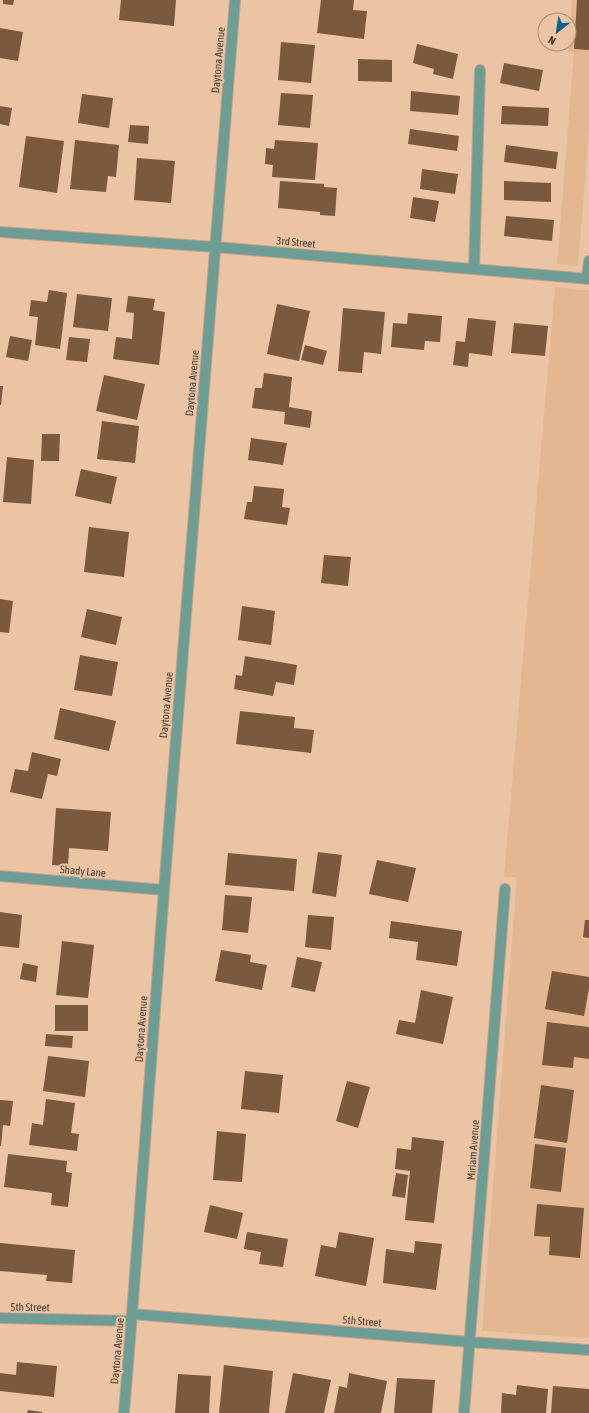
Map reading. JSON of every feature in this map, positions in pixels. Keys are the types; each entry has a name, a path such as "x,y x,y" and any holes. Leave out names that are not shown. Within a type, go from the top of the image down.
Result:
{"street":[{"name":"Daytona Avenue","path":"124,1413 235,0"},
{"path":"474,269 480,70"},
{"name":"3rd Street","path":"0,232 215,247 588,279"},
{"path":"588,279 589,260"},
{"name":"Shady Lane","path":"0,876 164,890"},
{"name":"Miriam Avenue","path":"464,1413 505,889"},
{"name":"5th Street","path":"0,1318 132,1318 589,1350"}],"shaded area":[{"path":"572,0 589,0 589,133 578,266 557,264 574,53 571,52 577,52 577,12 571,12"},
{"path":"555,287 589,290 589,1338 482,1331 517,877 504,877"}],"building":[{"path":"3,0 14,0 13,5 3,4"},
{"path":"121,0 176,0 174,26 119,20"},
{"path":"321,0 354,0 353,10 367,11 364,39 317,33"},
{"path":"577,0 589,0 589,50 577,49"},
{"path":"0,28 23,32 18,61 0,58"},
{"path":"281,42 315,45 311,83 278,80"},
{"path":"417,44 458,54 453,79 433,74 434,69 413,63"},
{"path":"358,59 392,60 392,82 358,81"},
{"path":"504,63 543,70 539,91 500,83"},
{"path":"411,91 460,96 458,115 410,111"},
{"path":"281,93 313,95 310,128 278,125"},
{"path":"82,94 113,98 109,128 78,123"},
{"path":"0,106 12,108 9,126 0,124"},
{"path":"502,106 549,108 548,126 501,124"},
{"path":"130,125 149,126 148,144 128,142"},
{"path":"410,129 459,136 457,151 408,144"},
{"path":"26,136 64,141 57,193 19,187"},
{"path":"75,140 119,145 116,177 108,176 106,192 70,189"},
{"path":"275,140 318,143 315,180 272,177 273,165 265,164 266,148 274,149"},
{"path":"506,145 558,152 556,169 504,162"},
{"path":"137,158 175,161 171,203 134,200"},
{"path":"422,169 458,174 455,194 420,189"},
{"path":"280,181 324,184 324,187 337,188 335,216 320,215 320,212 278,208"},
{"path":"504,181 551,183 551,202 504,200"},
{"path":"413,197 439,201 435,222 410,218"},
{"path":"506,216 554,220 552,241 504,236"},
{"path":"49,290 67,293 60,349 35,345 38,317 29,316 31,300 47,302"},
{"path":"77,294 112,298 108,331 73,327"},
{"path":"128,296 155,299 153,310 165,312 159,365 113,359 116,337 132,339 134,313 126,312"},
{"path":"277,304 310,311 299,361 267,354"},
{"path":"343,308 385,312 381,354 364,352 362,373 338,371"},
{"path":"408,313 442,316 440,342 425,341 424,350 391,347 393,323 407,324"},
{"path":"468,318 496,321 492,356 469,353 468,367 453,365 456,341 465,342"},
{"path":"514,323 548,326 545,356 511,353"},
{"path":"10,336 32,340 28,361 6,357"},
{"path":"69,337 90,339 87,362 66,360"},
{"path":"305,345 327,351 323,365 301,360"},
{"path":"264,373 292,377 289,407 312,411 310,428 284,424 285,412 252,408 255,388 262,388"},
{"path":"104,375 145,384 137,420 96,411"},
{"path":"0,386 3,386 1,405 0,405"},
{"path":"102,421 139,426 135,463 97,459"},
{"path":"42,434 60,434 59,461 41,461"},
{"path":"251,438 287,443 283,465 248,460"},
{"path":"7,457 34,460 31,504 3,502"},
{"path":"81,469 117,477 111,504 75,496"},
{"path":"254,486 284,489 282,507 290,508 287,525 244,519 247,502 252,502"},
{"path":"89,527 129,532 124,577 84,572"},
{"path":"324,555 351,557 348,586 321,583"},
{"path":"0,599 13,601 9,633 0,632"},
{"path":"242,606 275,611 271,645 238,640"},
{"path":"87,609 122,617 116,645 81,637"},
{"path":"80,655 118,662 112,696 74,690"},
{"path":"245,656 297,665 294,685 276,682 273,696 234,689 236,675 242,676"},
{"path":"60,708 116,721 109,751 54,739"},
{"path":"240,711 295,717 294,728 314,730 311,753 236,744"},
{"path":"32,752 61,759 57,776 48,774 42,799 10,792 15,769 28,771"},
{"path":"56,808 111,812 108,851 69,848 68,866 52,865"},
{"path":"318,852 342,855 336,897 312,893"},
{"path":"228,853 297,859 294,891 225,885"},
{"path":"377,860 416,868 408,902 369,894"},
{"path":"225,895 252,897 248,933 222,930"},
{"path":"0,912 22,915 19,948 0,946"},
{"path":"308,915 334,917 331,950 305,947"},
{"path":"585,920 589,920 589,938 583,937"},
{"path":"391,921 462,931 457,966 416,960 418,942 389,938"},
{"path":"62,941 94,945 88,998 56,995"},
{"path":"221,950 251,955 250,962 267,965 262,990 215,981"},
{"path":"297,957 322,962 315,992 291,987"},
{"path":"23,963 38,966 36,982 20,979"},
{"path":"552,971 589,977 589,988 584,1016 545,1009"},
{"path":"421,990 453,997 443,1044 396,1034 399,1020 415,1023"},
{"path":"55,1005 88,1005 88,1031 55,1031"},
{"path":"547,1022 589,1027 589,1059 574,1057 573,1068 542,1065"},
{"path":"46,1034 73,1036 72,1048 45,1046"},
{"path":"48,1056 89,1061 85,1097 43,1091"},
{"path":"245,1071 283,1075 279,1113 241,1109"},
{"path":"347,1081 370,1087 358,1128 336,1121"},
{"path":"541,1085 574,1090 567,1143 534,1138"},
{"path":"46,1099 75,1103 71,1133 79,1134 77,1151 29,1145 32,1123 43,1125"},
{"path":"0,1100 13,1101 10,1126 3,1125 1,1146 0,1146"},
{"path":"217,1131 246,1134 242,1182 213,1180"},
{"path":"412,1137 444,1141 434,1223 405,1220 410,1171 395,1169 397,1148 411,1150"},
{"path":"535,1144 566,1148 561,1192 530,1188"},
{"path":"8,1154 67,1161 66,1172 72,1173 68,1207 51,1205 52,1193 4,1187"},
{"path":"396,1173 408,1175 405,1198 392,1196"},
{"path":"537,1204 584,1208 580,1258 549,1255 550,1237 534,1236"},
{"path":"210,1205 243,1213 237,1239 204,1232"},
{"path":"247,1232 288,1239 283,1267 259,1264 261,1252 244,1249"},
{"path":"339,1232 374,1238 366,1286 315,1276 321,1245 336,1248"},
{"path":"415,1241 442,1244 436,1290 383,1283 386,1249 414,1253"},
{"path":"0,1243 75,1250 72,1283 46,1281 47,1275 0,1271"},
{"path":"17,1362 57,1366 54,1397 0,1391 0,1373 16,1375"},
{"path":"224,1365 273,1371 269,1413 219,1413"},
{"path":"293,1373 331,1380 324,1413 285,1413"},
{"path":"349,1373 387,1381 381,1413 334,1413 339,1386 347,1388"},
{"path":"178,1374 211,1376 209,1413 175,1413"},
{"path":"397,1378 435,1380 432,1413 394,1413"},
{"path":"517,1385 548,1389 546,1413 501,1413 502,1393 516,1395"},
{"path":"553,1386 589,1389 589,1413 551,1413"},
{"path":"28,1410 42,1412 42,1413 27,1413"}]}
